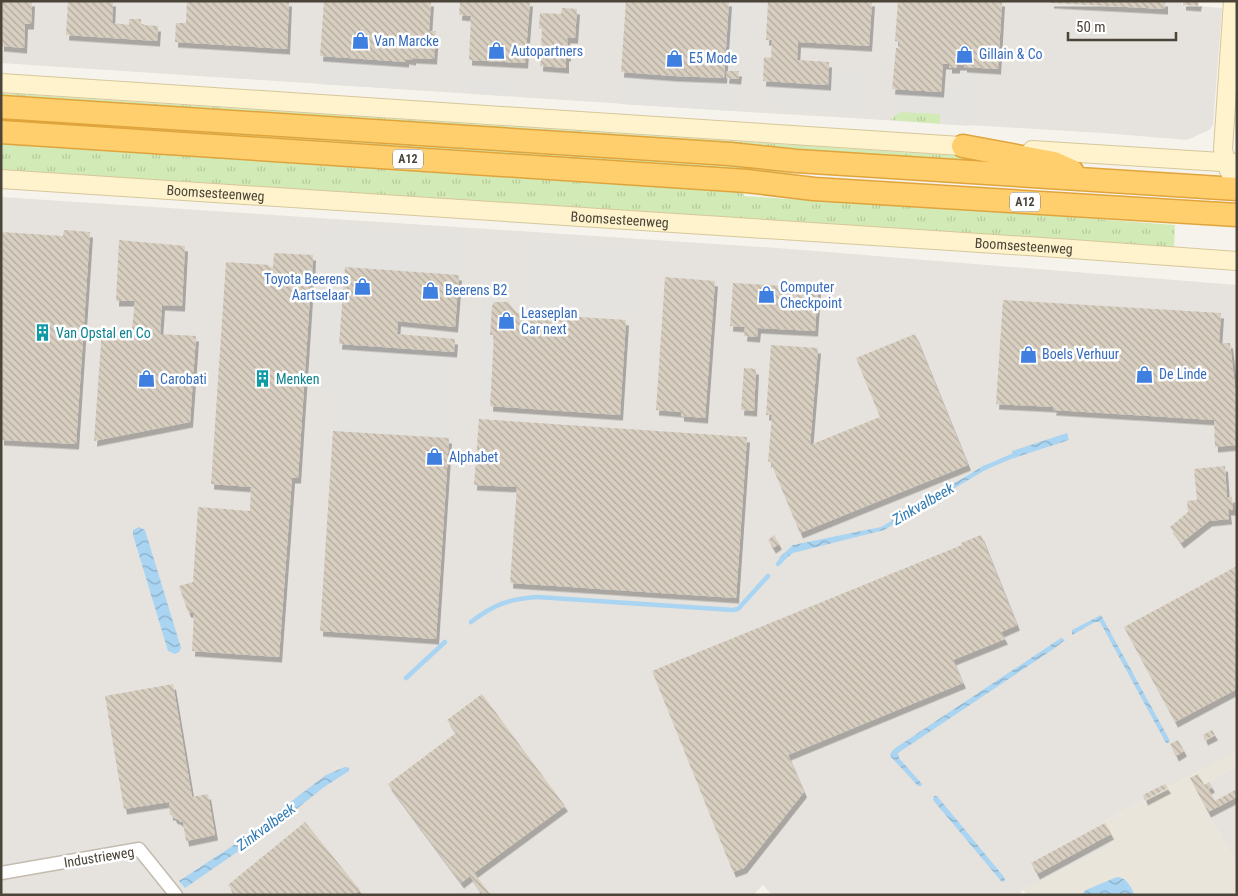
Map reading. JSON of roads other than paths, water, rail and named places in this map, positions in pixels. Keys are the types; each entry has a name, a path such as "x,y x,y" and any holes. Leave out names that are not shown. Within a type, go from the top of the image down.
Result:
{"highway":[{"name":"A12","path":"1,107 720,153 797,161 1237,189"},
{"name":"A12","path":"1,132 738,180 814,189 1237,215"},
{"path":"963,146 1054,163 1091,180"}],"main road":[{"path":"1233,1 1223,149 1231,163 1237,189"},
{"path":"1,83 1231,163"},
{"name":"Boomsesteenweg","path":"1,179 1237,261"}],"street":[{"name":"Industrieweg","path":"1,873 139,849 176,895"}],"water":[{"path":"1067,433 1069,440 1014,458 1012,451"},
{"path":"985,465 987,469 884,530 793,553 783,561 779,558 793,545 881,527"},
{"path":"139,527 145,530 181,648 175,654 168,651 133,535 133,530"},
{"path":"1101,615 1170,741 1168,743 1166,743 1100,622 1095,622 1072,635 1072,630"},
{"path":"1061,638 1065,640 1052,650 898,753 899,758 922,784 921,786 918,786 891,757 890,754 894,749"},
{"path":"345,767 349,768 349,771 324,787 279,823 185,888 179,881 234,845 326,775"},
{"path":"934,796 937,796 1004,877 1004,882 1001,881 933,800"},
{"path":"1117,877 1126,881 1135,895 1081,895 1086,890"}],"waterway":[{"name":"Zinkvalbeek","path":"982,469 1019,453"},
{"name":"Zinkvalbeek","path":"778,564 786,555"},
{"name":"Zinkvalbeek","path":"471,622 501,604 518,599 537,597 733,610 738,609 768,576"},
{"name":"Zinkvalbeek","path":"406,678 445,642"}],"place":[{"name":"Van Marcke","path":"360,41"},
{"name":"Autopartners","path":"497,51"},
{"name":"Gillain & Co","path":"965,54"},
{"name":"E5 Mode","path":"675,58"},
{"name":"Toyota Beerens Aartselaar","path":"363,287"},
{"name":"Beerens B2","path":"431,290"},
{"name":"Computer Checkpoint","path":"766,295"},
{"name":"Leaseplan Car next","path":"507,321"},
{"name":"Van Opstal en Co","path":"42,333"},
{"name":"Boels Verhuur","path":"1028,354"},
{"name":"De Linde","path":"1145,374"},
{"name":"Carobati","path":"146,379"},
{"name":"Menken","path":"262,379"},
{"name":"Alphabet","path":"435,457"}]}
